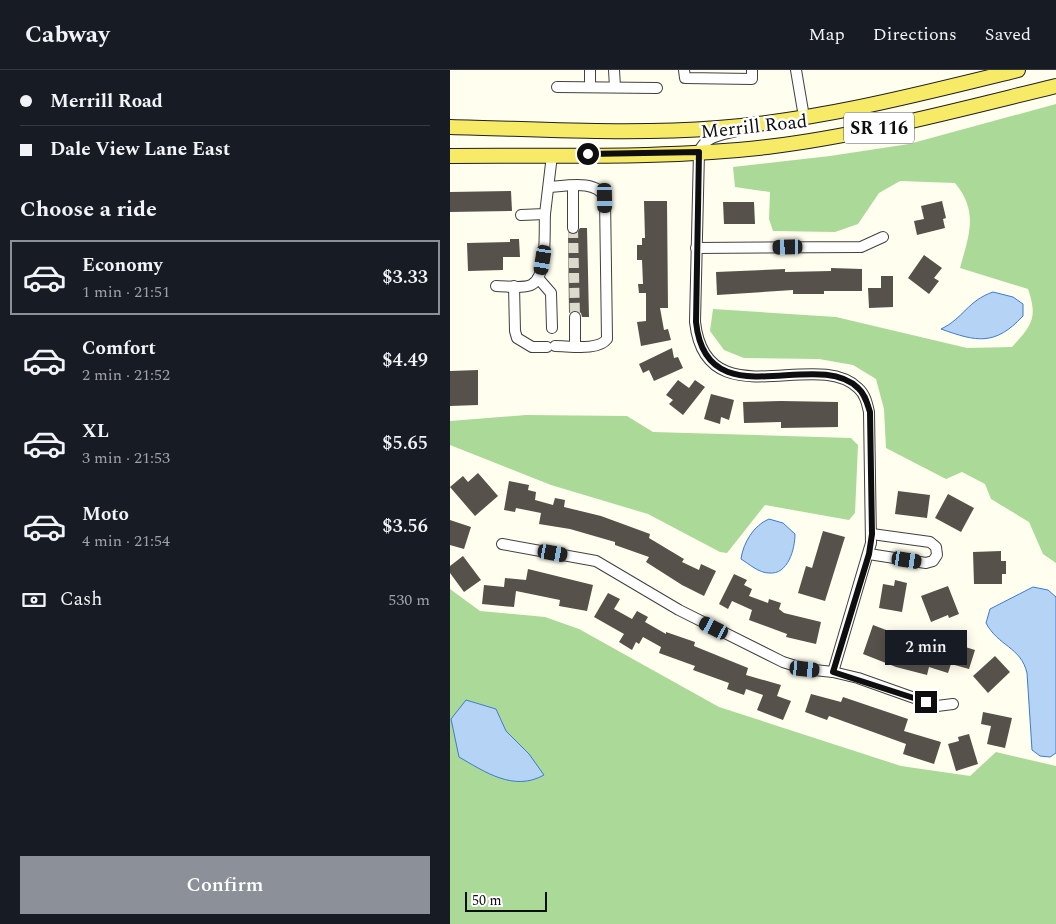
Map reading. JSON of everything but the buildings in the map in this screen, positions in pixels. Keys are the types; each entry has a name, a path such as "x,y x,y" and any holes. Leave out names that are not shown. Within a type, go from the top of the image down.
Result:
{"main road":[{"name":"Merrill Road","path":"450,127 666,130 770,122 916,95 1018,70"},
{"name":"Merrill Road","path":"450,156 699,152 766,147 839,136 1056,86"}],"street":[{"path":"590,70 590,87"},
{"path":"614,70 615,87"},
{"path":"684,70 684,78 752,78 752,70"},
{"path":"796,70 804,117"},
{"path":"557,87 656,88"},
{"path":"770,122 710,138 703,142 699,152 696,248 697,335 700,346 713,363 732,374 743,376 839,376 858,388 865,398 870,412 872,534 869,554 833,672"},
{"path":"496,286 533,284 538,278 543,260 545,214 552,155"},
{"path":"514,286 515,331 517,338 532,347 604,344 607,335 605,198 596,187 548,186"},
{"path":"572,186 573,228"},
{"path":"521,215 545,214"},
{"path":"696,248 861,246 883,237"},
{"path":"538,278 551,293 552,328"},
{"path":"575,318 575,346"},
{"path":"869,554 926,562 933,561 937,555 936,547 930,542 872,534"},
{"path":"502,544 596,561 679,610 783,662 805,669 833,672 858,678 937,706 953,704"}],"green space":[{"path":"1056,104 1056,563 1043,554 1029,522 991,499 985,484 962,472 946,479 886,448 884,409 876,379 853,365 819,359 744,358 724,350 710,331 713,309 836,317 967,348 1012,347 1028,327 1033,314 1028,289 960,268 969,234 970,214 967,204 955,183 900,181 879,193 858,224 835,232 773,231 769,219 770,192 735,187 733,167 830,156 909,144"},
{"path":"526,415 627,416 653,432 851,438 858,445 855,513 849,520 765,505 727,553 720,552 648,514 551,485 450,445 450,421"},
{"path":"450,589 480,611 545,617 579,629 719,707 901,766 970,776 996,752 1056,766 1056,924 450,924","holes":["466,700 496,709 506,731 529,754"]}],"water":[{"path":"993,292 1013,297 1023,304 1023,316 1013,326 1003,333 985,339 965,337 941,329 949,325 977,300"},
{"path":"769,519 783,523 795,534 794,547 789,560 776,573 765,573 741,559 750,535"},
{"path":"1033,587 1048,590 1056,597 1056,753 1050,757 1040,756 1032,750 1027,673 1024,664 1020,657 991,631 986,623 990,609"},
{"path":"466,700 496,709 506,731 529,754 544,775 533,780 511,781 489,774 459,757 451,719"}],"tunnel":[{"path":"573,228 575,317"}],"route":[{"path":"588,154 699,152 696,322 700,346 713,363 732,374 743,376 839,376 858,388 865,398 870,412 872,534 869,554 833,672 858,678 926,702"}]}
